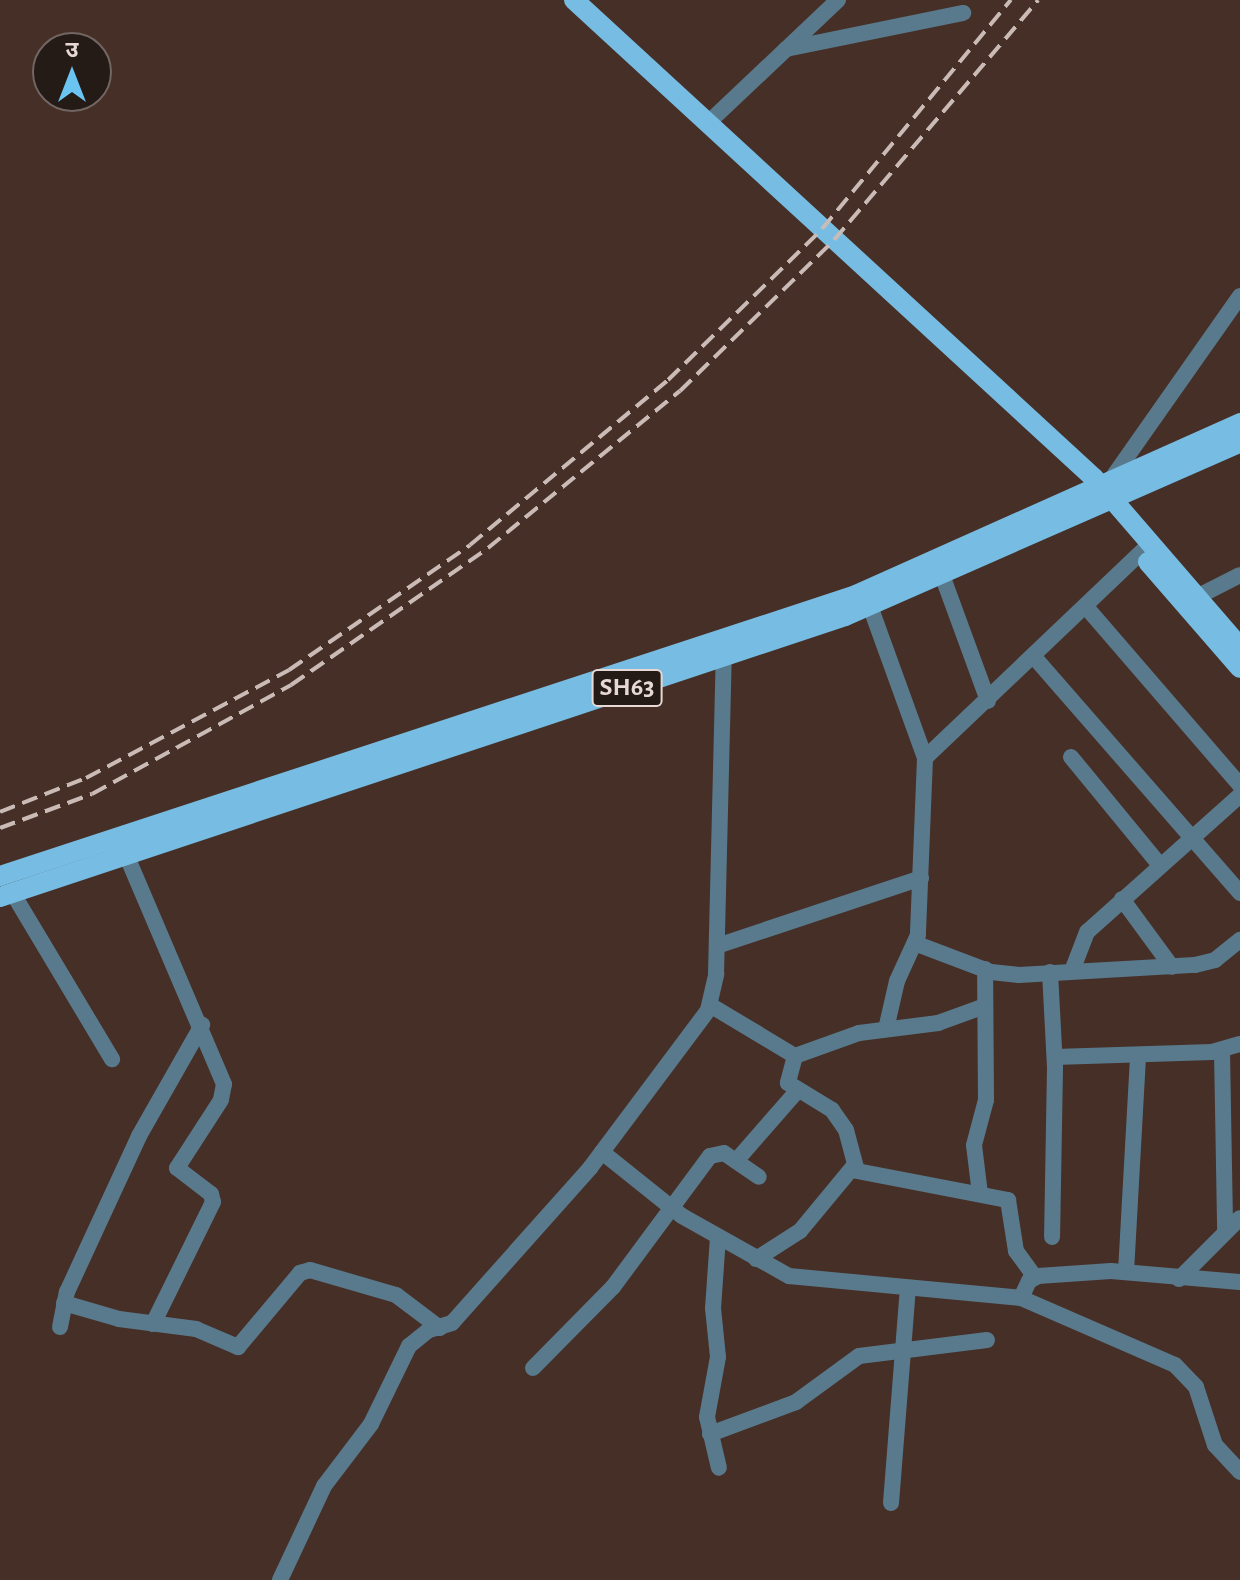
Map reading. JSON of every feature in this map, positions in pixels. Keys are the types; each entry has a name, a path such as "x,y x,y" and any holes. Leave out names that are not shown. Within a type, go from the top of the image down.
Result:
{"main road":[{"path":"574,0 876,276 1100,490 1240,668"},
{"name":"SH63","path":"724,648 1100,490 1240,423"},
{"name":"SH63","path":"4,888 122,846 724,648 870,606 942,575 1100,490 1240,443"},
{"path":"1188,601 1240,647"}],"street":[{"path":"708,123 838,0"},
{"path":"786,49 963,13"},
{"path":"1100,490 1240,296"},
{"path":"925,758 1035,658 1145,548"},
{"path":"942,575 988,701"},
{"path":"1188,601 1240,575"},
{"path":"870,606 925,758 917,944 900,973 886,1029"},
{"path":"1087,608 1240,785"},
{"path":"280,1580 324,1486 371,1424 409,1346 452,1323 602,1152 698,1028 710,1005 717,946 724,648"},
{"path":"1035,658 1240,893"},
{"path":"1071,757 1159,864"},
{"path":"1072,971 1087,932 1190,836 1240,795"},
{"path":"122,846 220,1067 223,1091 177,1168 211,1194 213,1202 153,1324"},
{"path":"717,946 921,878"},
{"path":"4,888 112,1059"},
{"path":"1122,899 1172,967"},
{"path":"917,944 1005,975 1172,967 1215,960 1240,940"},
{"path":"980,1194 973,1154 986,1100 982,1007 985,969"},
{"path":"1050,972 1055,1057 1052,1237"},
{"path":"710,1005 795,1056 886,1029 938,1023 982,1007"},
{"path":"60,1327 64,1303 139,1136 202,1025"},
{"path":"1055,1057 1222,1051 1240,1044"},
{"path":"1222,1051 1225,1231"},
{"path":"795,1056 786,1078 798,1090 832,1110 846,1130 853,1167 862,1173 980,1194 1012,1203 1016,1251 1035,1277"},
{"path":"1126,1272 1138,1056"},
{"path":"736,1161 798,1090"},
{"path":"602,1152 670,1207 756,1259 801,1278 1021,1298 1184,1371 1196,1387 1215,1445 1240,1472"},
{"path":"533,1368 613,1287 710,1156 724,1153 759,1177"},
{"path":"756,1259 800,1231 853,1167"},
{"path":"1179,1279 1240,1218"},
{"path":"718,1237 713,1308 718,1357 707,1417 719,1468"},
{"path":"64,1303 153,1324 196,1329 238,1347 300,1273 310,1270 396,1295 440,1328"},
{"path":"1035,1277 1126,1272 1240,1282"},
{"path":"1021,1298 1035,1277"},
{"path":"891,1503 908,1288"},
{"path":"710,1434 785,1408 852,1359 903,1349 987,1340"}],"railway":[{"path":"0,812 86,778 289,670 470,545 668,380 822,229 1011,0"},
{"path":"0,828 92,794 291,685 488,548 680,391 834,240 1038,0"}]}
